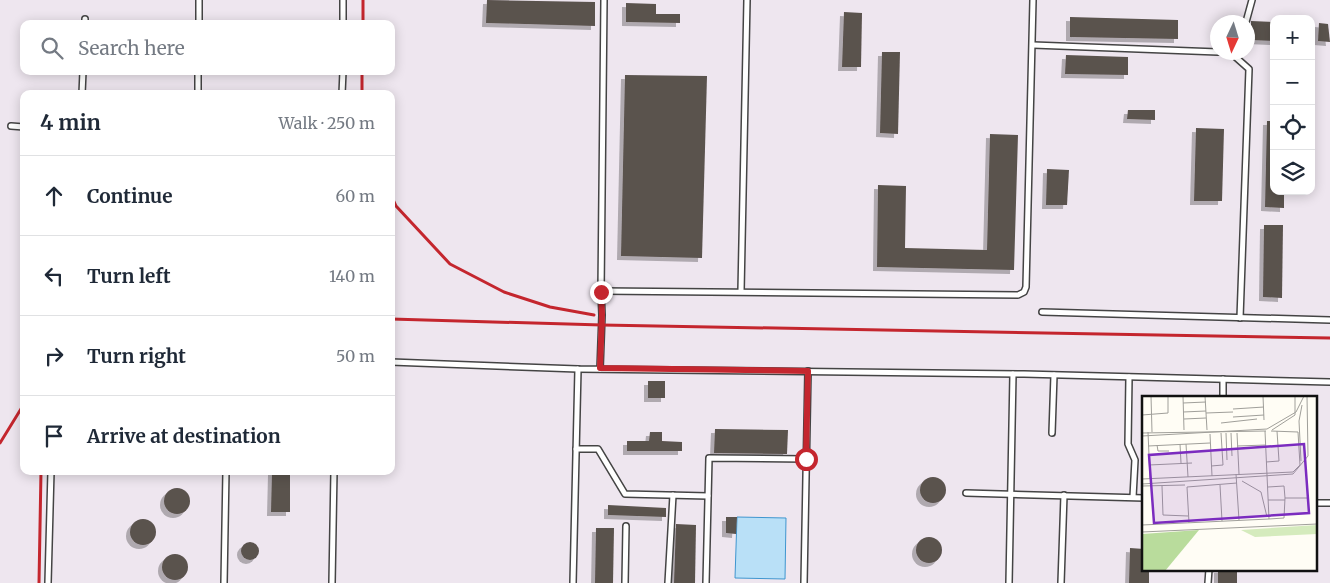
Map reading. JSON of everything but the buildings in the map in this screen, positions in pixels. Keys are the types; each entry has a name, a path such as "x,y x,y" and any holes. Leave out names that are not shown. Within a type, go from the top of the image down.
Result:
{"lane":[{"path":"199,0 199,20"},
{"path":"343,0 343,20"},
{"path":"600,368 604,0"},
{"path":"742,292 747,0"},
{"path":"601,292 1018,295 1024,292 1026,287 1034,0"},
{"path":"1248,15 1252,0"},
{"path":"1033,45 1210,52"},
{"path":"1240,318 1249,69 1242,60"},
{"path":"82,90 83,75"},
{"path":"198,75 198,90"},
{"path":"342,90 343,75"},
{"path":"11,126 20,127"},
{"path":"1042,312 1330,320"},
{"path":"395,362 578,369 1013,374 1330,382"},
{"path":"573,583 578,369"},
{"path":"804,583 808,371"},
{"path":"1009,583 1013,374"},
{"path":"1052,433 1054,375"},
{"path":"1129,377 1128,444 1135,460 1133,498"},
{"path":"1223,379 1223,396"},
{"path":"576,449 598,449 625,494 708,496"},
{"path":"706,583 709,458 806,459"},
{"path":"48,583 51,475"},
{"path":"224,583 226,475"},
{"path":"332,583 334,475"},
{"path":"966,493 1142,498"},
{"path":"668,583 673,495"},
{"path":"1061,583 1064,496"},
{"path":"625,583 626,526"},
{"path":"1208,570 1208,583"}],"shaded area":[{"path":"0,0 1330,0 1330,583 0,583"}],"water":[{"path":"737,517 786,518 785,579 735,578"}],"railway":[{"path":"363,0 363,20"},
{"path":"362,75 362,90"},
{"path":"395,204 450,264 504,292 550,307 594,315"},
{"path":"395,319 602,325 1330,338"},
{"path":"0,443 20,410"},
{"path":"39,583 41,475"}],"route":[{"path":"601,292 600,368 808,371 806,459"}]}
